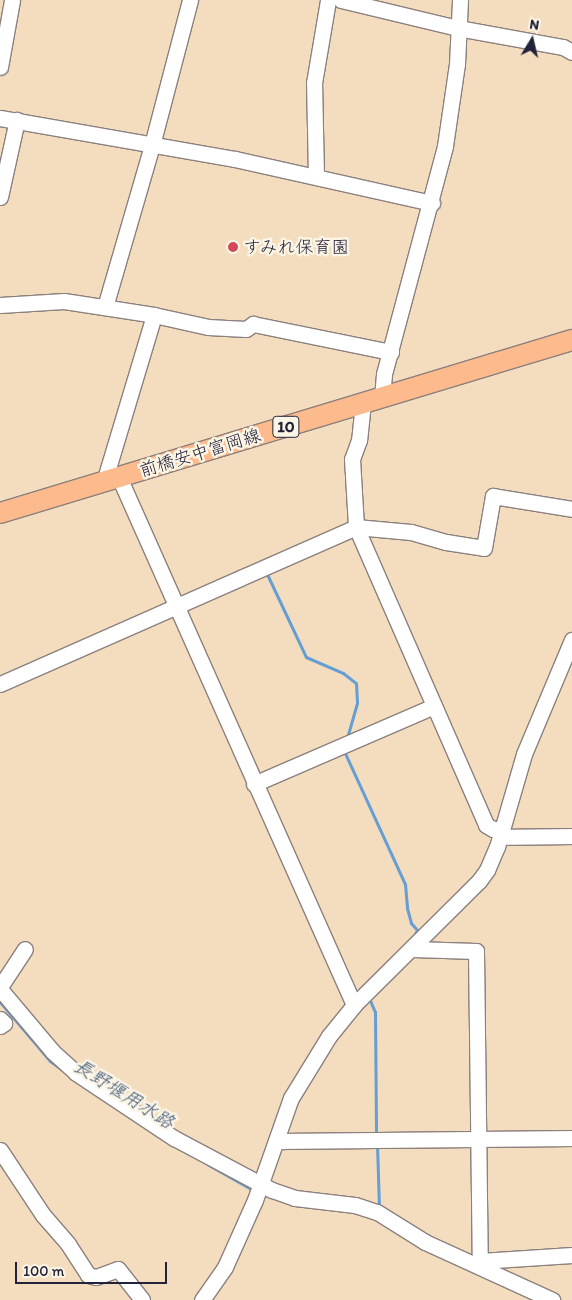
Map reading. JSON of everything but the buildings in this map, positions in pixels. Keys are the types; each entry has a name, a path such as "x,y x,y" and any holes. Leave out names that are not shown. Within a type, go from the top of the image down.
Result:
{"main road":[{"name":"前橋安中富岡線","path":"0,513 572,340"}],"street":[{"path":"105,307 152,145 190,0"},
{"path":"316,176 314,83 328,0"},
{"path":"341,0 458,28 563,47 572,52"},
{"path":"382,398 384,374 432,203 445,146 457,64 460,0"},
{"path":"0,67 7,8"},
{"path":"0,118 316,176 432,203"},
{"path":"0,197 16,120"},
{"path":"0,305 64,301 154,315 208,327 233,330 246,329 252,324 390,352"},
{"path":"154,315 112,480 175,606 354,1005"},
{"path":"363,404 359,440 352,459 356,527 486,825 501,833 572,836"},
{"path":"0,684 356,527 411,532 446,542 484,548 493,496 572,509"},
{"path":"202,1300 225,1267 261,1185 297,1085 329,1036 354,1005 479,881 493,860 524,754 572,640"},
{"path":"254,784 434,706"},
{"path":"25,949 0,988 53,1052 87,1082 174,1138 261,1185 295,1198 355,1205 377,1212 425,1242 479,1264 552,1300"},
{"path":"412,949 476,952 479,1264"},
{"path":"0,1019 4,1023 0,1026"},
{"path":"278,1138 284,1140 572,1138"},
{"path":"0,1150 43,1216 68,1244 88,1275 96,1278 118,1269 142,1300"},
{"path":"479,1264 572,1255"}],"waterway":[{"path":"266,572 306,657 343,673 356,683 357,703 347,739"},
{"path":"344,751 405,884 407,908 411,923 417,930 414,936"},
{"path":"369,998 375,1012 376,1135"},
{"name":"長野堰用水路","path":"0,1002 50,1061 104,1100"},
{"path":"377,1144 379,1207"},
{"name":"長野堰用水路","path":"207,1164 251,1189"}],"place":[{"name":"すみれ保育園","path":"233,247"}]}
